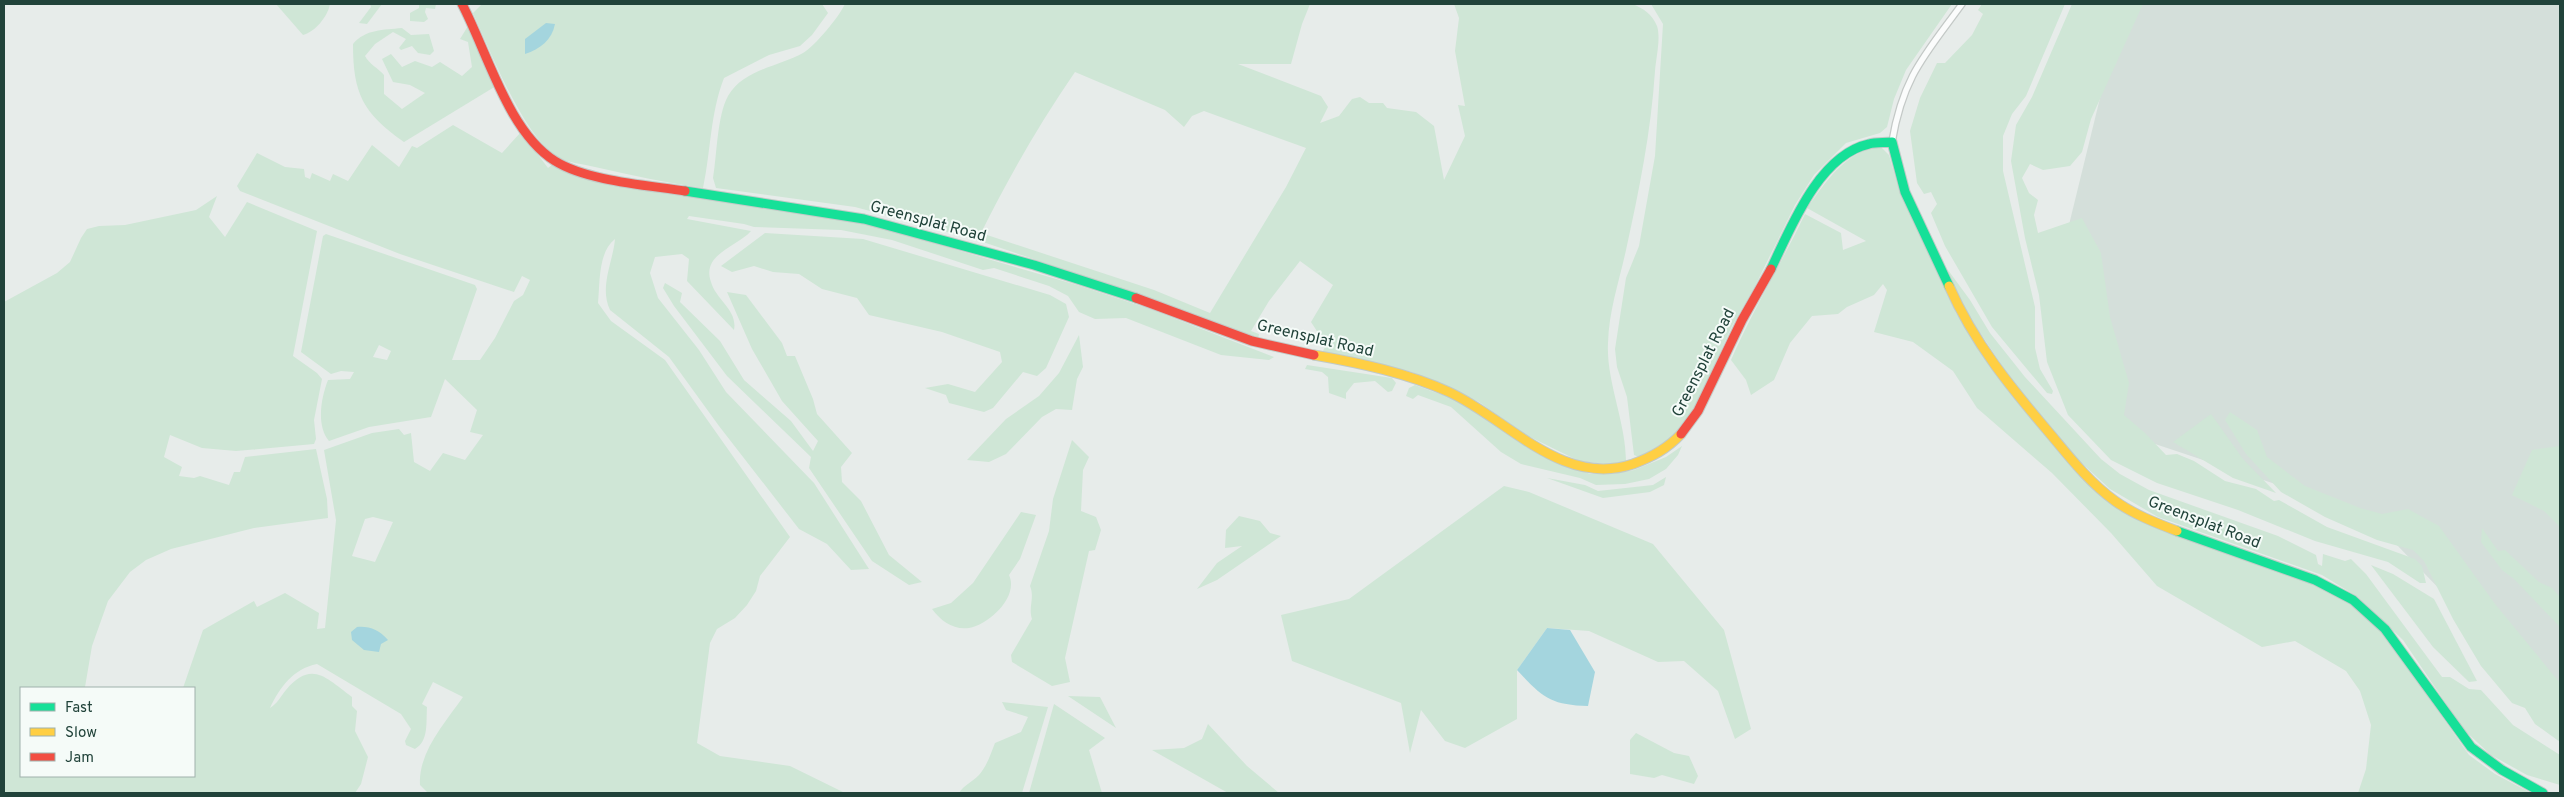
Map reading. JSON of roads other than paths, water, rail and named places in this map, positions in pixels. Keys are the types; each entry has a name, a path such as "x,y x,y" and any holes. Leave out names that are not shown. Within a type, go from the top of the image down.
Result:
{"street":[{"name":"Greensplat Road","path":"462,4 516,115 540,149 551,159 567,166 615,179 666,188 852,216 975,252 1017,261 1133,297 1267,346 1362,364 1422,382 1460,397 1523,439 1560,458 1594,470 1636,464 1663,451 1684,433 1699,412 1738,326 1767,276 1800,208 1842,155 1853,148 1876,140 1892,142 1899,176 1911,207 1919,220 1966,323 2003,379 2088,478 2116,502 2155,523 2315,580 2353,600 2367,611 2396,643 2471,747 2502,770 2543,793"},
{"path":"1892,142 1898,107 1913,72 1962,4"}],"water":[{"path":"546,23 555,24 551,35 540,47 525,54 525,39"},
{"path":"357,627 374,629 388,640 381,644 379,652 364,650 352,640 351,632"},
{"path":"1547,628 1570,630 1595,672 1588,706 1564,704 1548,698 1533,687 1517,670"}]}
